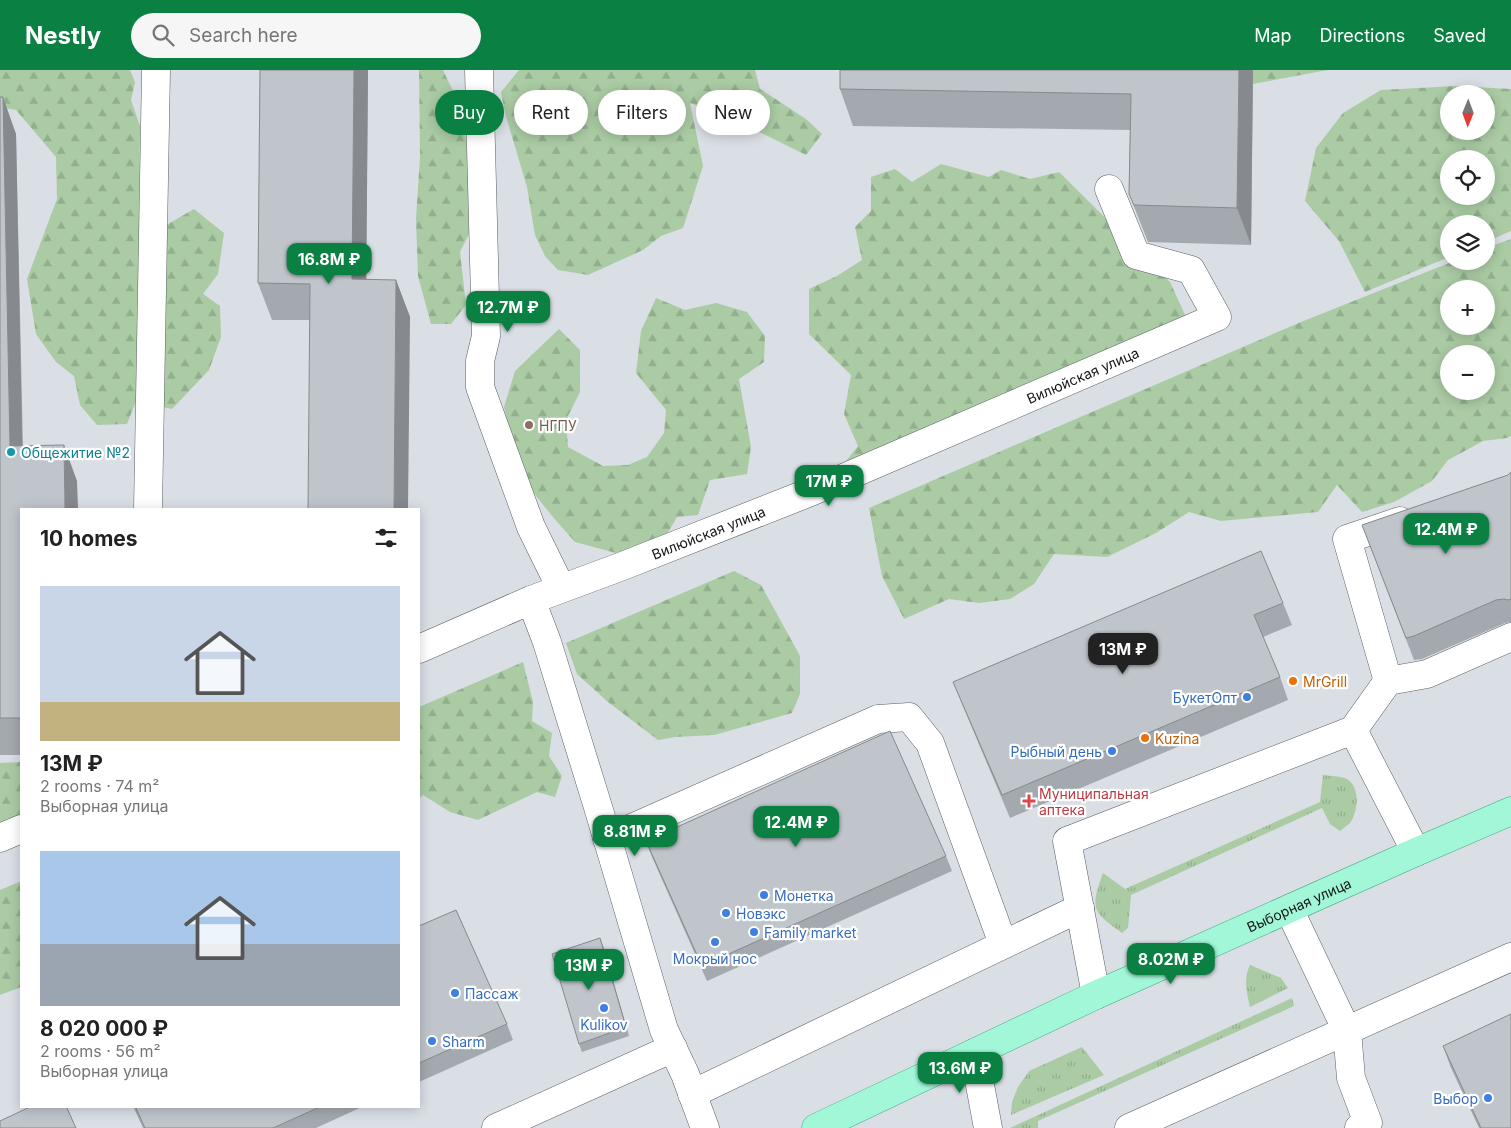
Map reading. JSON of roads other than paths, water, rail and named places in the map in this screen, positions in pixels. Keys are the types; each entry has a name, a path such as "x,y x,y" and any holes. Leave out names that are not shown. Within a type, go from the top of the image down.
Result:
{"main road":[{"name":"Выборная улица","path":"816,1128 1096,995 1511,811"}],"street":[{"path":"148,508 156,70"},
{"path":"479,70 486,336 480,361 480,387 532,527 561,588"},
{"name":"Вилюйская улица","path":"420,650 531,600 813,491 1218,316 1191,270 1136,255 1109,189"},
{"path":"1388,681 1347,540 1420,514"},
{"path":"531,600 547,642 608,839 664,1030 685,1074 705,1128"},
{"path":"1096,995 1067,842 1353,730 1388,681 1427,674 1511,637"},
{"path":"608,839 878,719 909,717 930,743 1003,944"},
{"path":"1353,730 1416,852"},
{"path":"0,838 20,829"},
{"path":"692,1094 1080,908"},
{"path":"1289,909 1347,1030 1351,1078 1366,1126"},
{"path":"1129,1128 1511,956"},
{"path":"496,1128 672,1048"},
{"path":"974,1053 988,1128"}],"place":[{"name":"НГПУ","path":"529,425"},
{"name":"Общежитие №2","path":"11,452"},
{"name":"MrGrill","path":"1293,681"},
{"name":"БукетОпт","path":"1247,697"},
{"name":"Kuzina","path":"1145,738"},
{"name":"Рыбный день","path":"1112,751"},
{"name":"Муниципальная аптека","path":"1029,801"},
{"name":"Монетка","path":"764,895"},
{"name":"Новэкс","path":"726,913"},
{"name":"Family market","path":"754,932"},
{"name":"Мокрый нос","path":"715,942"},
{"name":"Пассаж","path":"455,993"},
{"name":"Kulikov","path":"604,1008"},
{"name":"Sharm","path":"432,1041"},
{"name":"Выбор","path":"1488,1098"}]}
